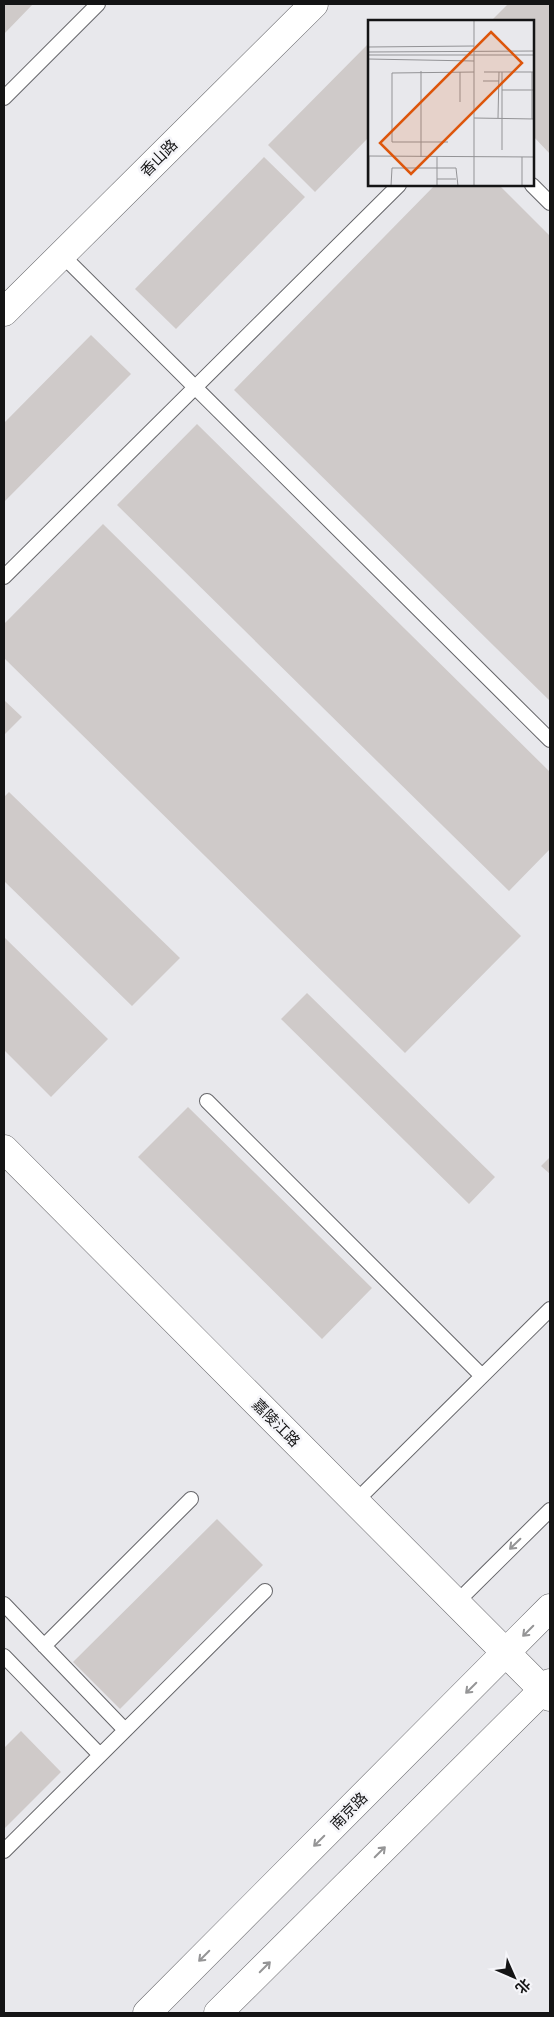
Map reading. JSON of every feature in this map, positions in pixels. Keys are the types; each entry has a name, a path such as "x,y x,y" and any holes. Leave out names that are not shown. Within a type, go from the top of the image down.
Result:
{"street":[{"name":"香山路","path":"4,312 314,4"},
{"name":"嘉陵江路","path":"4,1149 505,1654 548,1690"},
{"name":"南京路","path":"147,2013 550,1608"},
{"path":"218,2013 548,1690"}],"lane":[{"path":"4,98 98,4"},
{"path":"4,577 398,186"},
{"path":"533,186 550,203"},
{"path":"62,255 550,740"},
{"path":"207,1101 482,1376"},
{"path":"354,1502 550,1309"},
{"path":"44,1646 191,1499"},
{"path":"455,1604 550,1510"},
{"path":"4,1851 265,1591"},
{"path":"4,1604 125,1730"},
{"path":"4,1656 100,1755"}],"building":[{"path":"4,4 33,4 4,34"},
{"path":"508,4 550,4 550,154 534,137 534,20 492,20"},
{"path":"368,44 368,138 315,192 268,145"},
{"path":"264,157 305,197 176,329 135,289"},
{"path":"434,186 500,186 550,236 550,701 234,390"},
{"path":"91,335 131,374 4,502 4,423"},
{"path":"197,424 550,772 550,849 509,891 117,505"},
{"path":"103,524 521,936 405,1053 4,658 4,624"},
{"path":"4,700 22,717 4,735"},
{"path":"9,792 180,958 132,1006 4,881 4,797"},
{"path":"4,937 108,1039 51,1097 4,1050"},
{"path":"307,993 495,1177 469,1204 281,1019"},
{"path":"188,1107 372,1288 322,1339 138,1157"},
{"path":"550,1157 550,1174 541,1166"},
{"path":"217,1519 263,1565 120,1709 73,1662"},
{"path":"21,1731 61,1772 4,1829 4,1748"}]}
